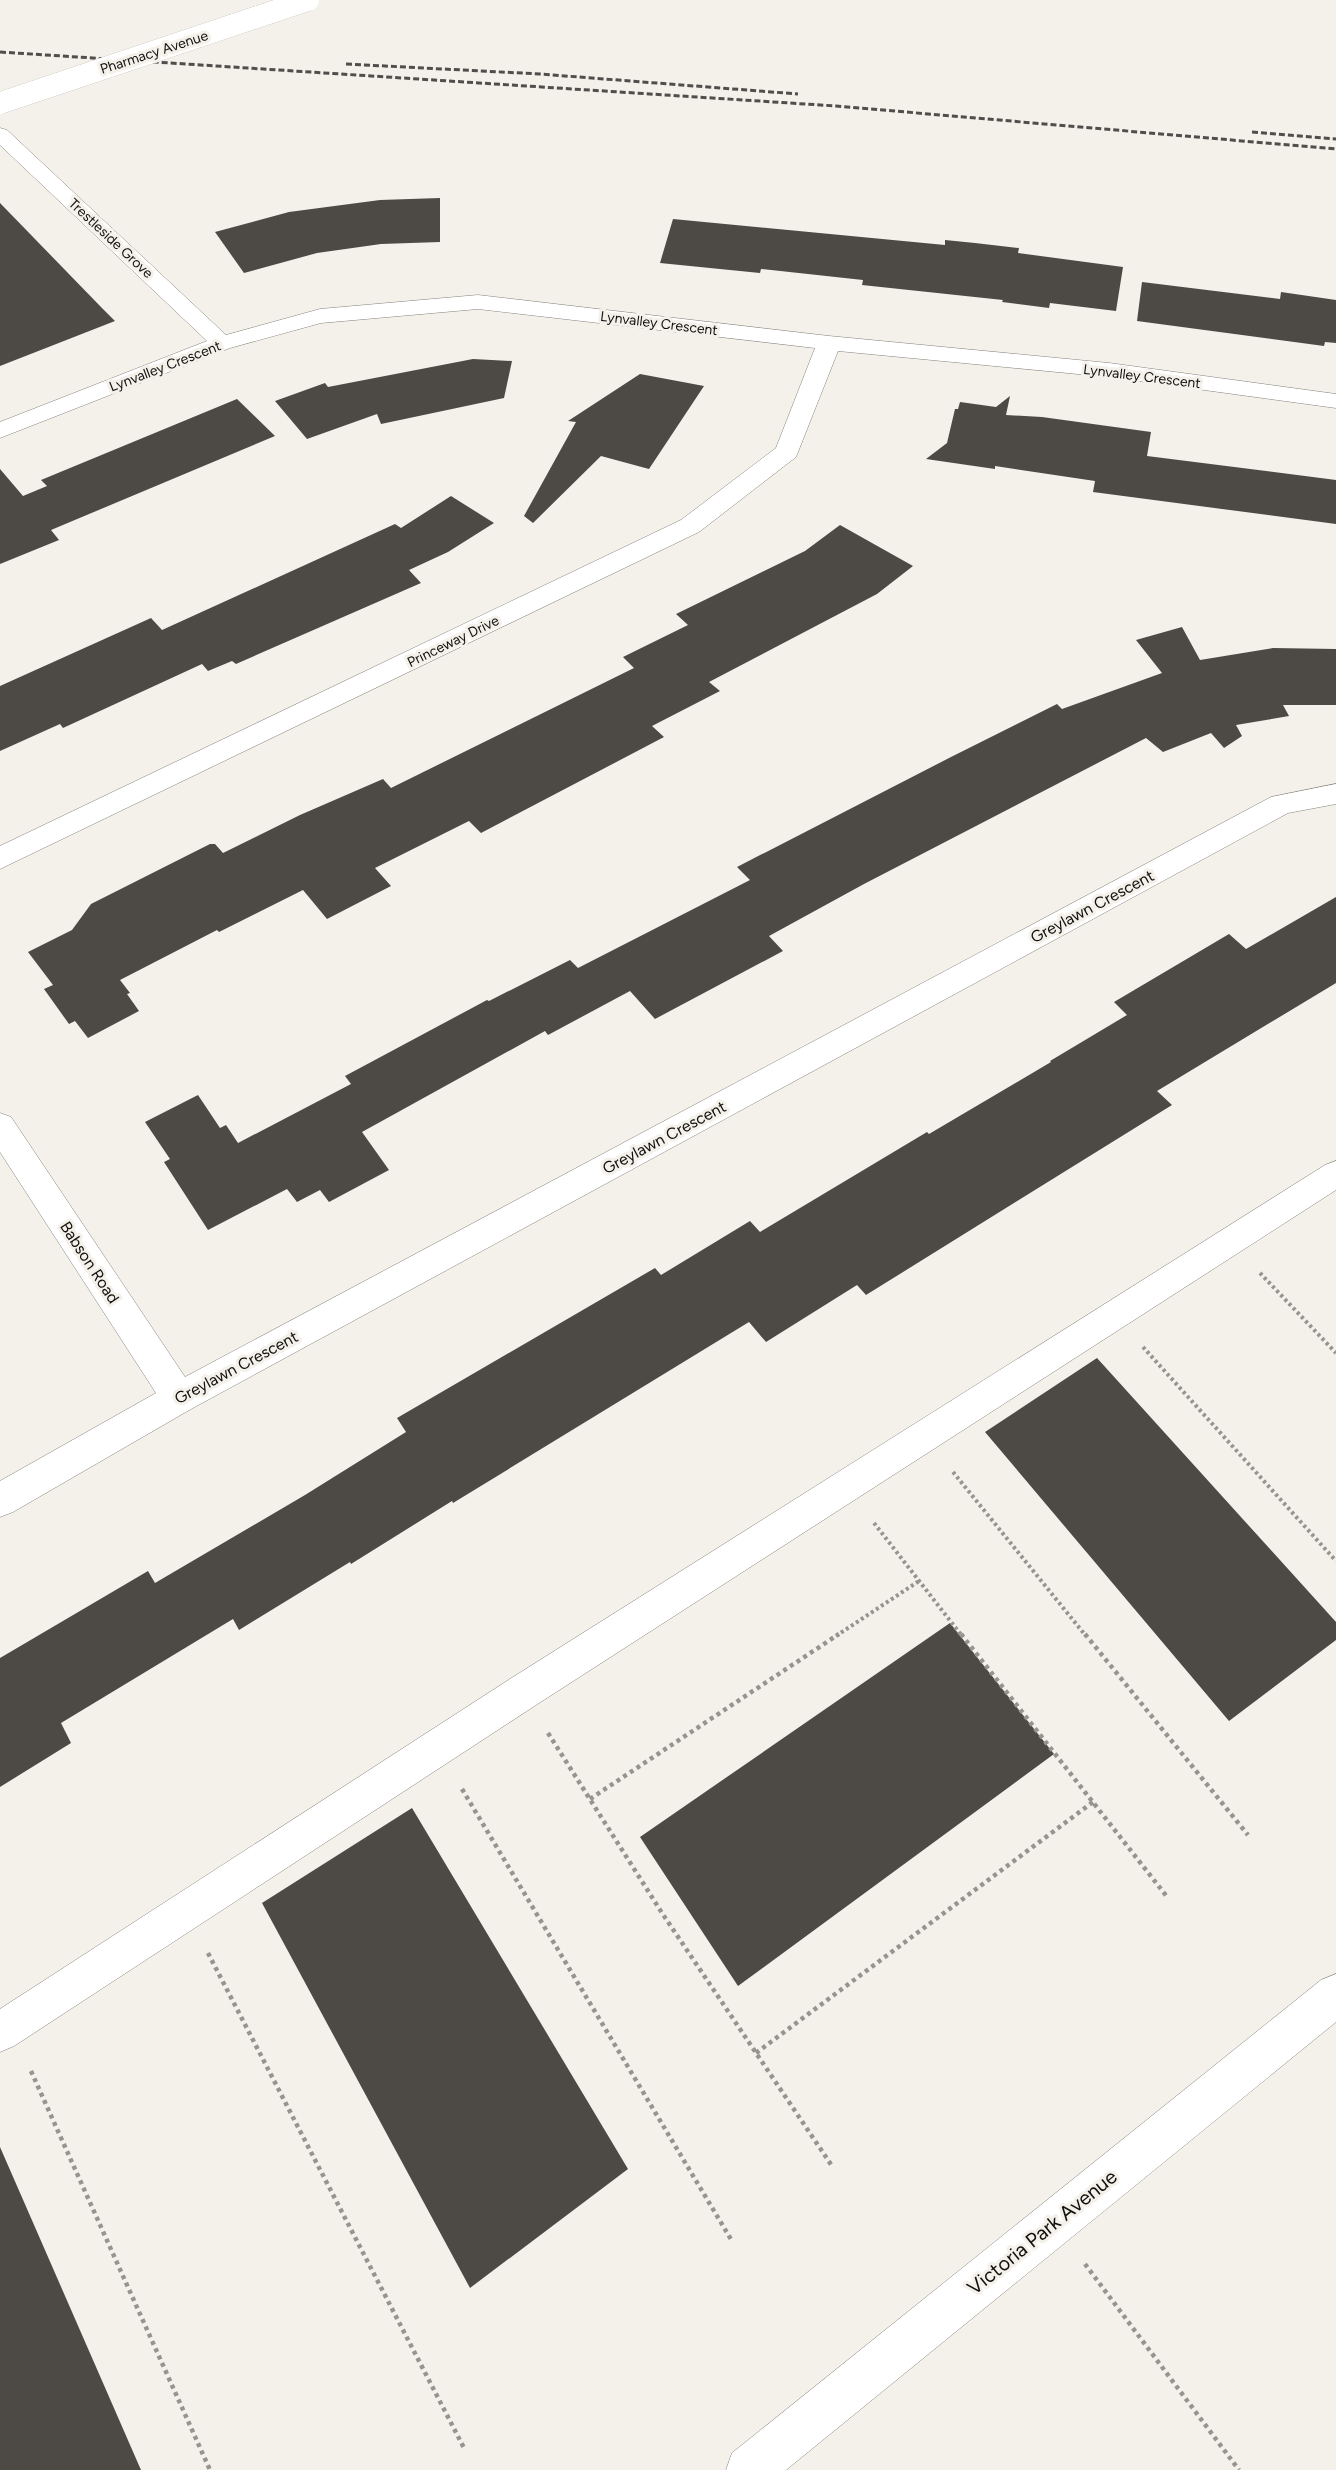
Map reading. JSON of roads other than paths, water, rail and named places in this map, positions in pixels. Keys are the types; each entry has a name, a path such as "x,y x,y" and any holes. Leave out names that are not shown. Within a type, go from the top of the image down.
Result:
{"street":[{"name":"Pharmacy Avenue","path":"0,103 308,0"},
{"name":"Trestleside Grove","path":"0,134 222,343"},
{"name":"Lynvalley Crescent","path":"0,431 222,343 320,316 478,302 829,344 1109,370 1336,402"},
{"name":"Princeway Drive","path":"0,858 690,526 787,452 829,344"},
{"name":"Greylawn Crescent","path":"0,1500 179,1398 1281,804 1336,794"},
{"name":"Babson Road","path":"0,1126 179,1398"},
{"name":"Victoria Park Avenue","path":"749,2470 1336,1995"}],"lane":[{"path":"5,2028 523,1692 1336,1174"}],"railway":[{"path":"0,52 836,106 1336,149"},
{"path":"346,64 540,74 798,94"},
{"path":"1252,132 1336,139"}]}
